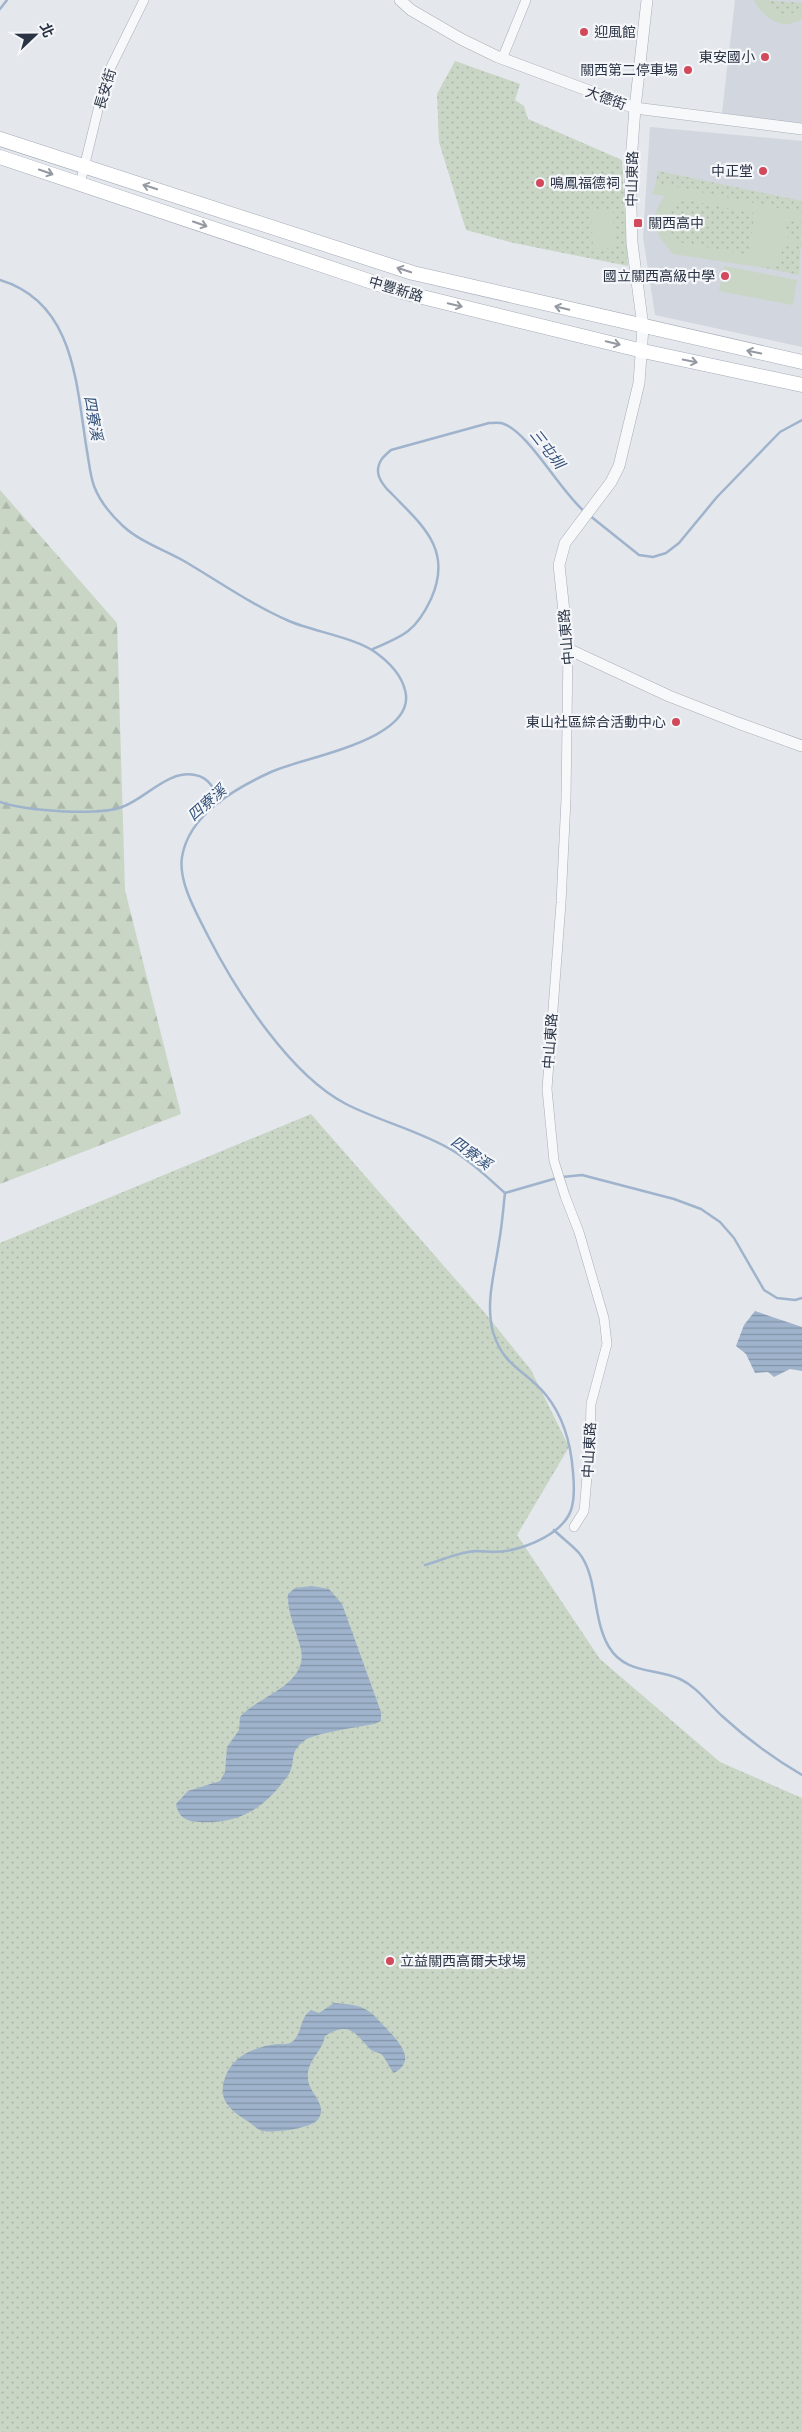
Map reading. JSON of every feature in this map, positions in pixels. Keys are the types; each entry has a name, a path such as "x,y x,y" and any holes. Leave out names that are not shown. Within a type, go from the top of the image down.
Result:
{"main road":[{"name":"中豐新路","path":"0,139 413,274 802,362"},
{"name":"中豐新路","path":"0,157 402,292 643,351 802,385"}],"street":[{"name":"長安街","path":"80,184 106,76 144,0"},
{"name":"大德街","path":"400,0 411,10 461,39 502,59 635,108 802,129"},
{"path":"502,59 526,0"},
{"name":"中山東路","path":"574,1527 584,1511 590,1443 591,1404 607,1344 599,1300 579,1232 554,1161 547,1089 562,883 568,649 559,565 565,543 599,500 619,466 639,383 644,327 632,233 630,175 635,108 648,0"},
{"path":"568,649 669,696 738,724 802,746"}],"shaded area":[{"name":"東安國小","path":"735,0 802,0 802,124 722,113"},
{"name":"國立關西高級中學","path":"650,127 802,141 802,347 655,315 643,237"}],"green space":[{"path":"754,0 764,0 774,11 781,14 795,13 802,4 802,19 788,24 774,21 758,7"},
{"path":"764,0 802,4 795,13 781,14 774,11"},
{"path":"455,61 520,84 515,100 524,106 528,119 622,160 628,266 514,243 466,230 439,142 437,94"},
{"path":"658,171 802,201 802,213 656,183"},
{"path":"656,183 802,213 802,222 783,219 787,237 802,241 802,247 786,244 777,261 766,268 673,254 658,233 655,220 656,212 665,196 652,194","holes":["682,199 755,213 749,255 676,242 667,228 665,214"]},
{"path":"682,199 755,213 749,255 676,242 667,228 665,214"},
{"path":"613,209 614,248 593,249 591,210"},
{"path":"782,219 802,222 799,275 766,268 777,261 787,234"},
{"path":"724,266 797,280 793,305 719,291"},
{"path":"0,490 117,623 125,890 181,1114 0,1184"},
{"name":"立益關西高爾夫球場","path":"311,1114 485,1313 531,1370 569,1447 517,1535 600,1659 720,1762 802,1798 802,2432 0,2432 0,1243"}],"water":[{"path":"755,1311 802,1327 802,1371 790,1369 774,1377 768,1372 755,1373 746,1354 736,1346 744,1325"},
{"path":"312,1586 329,1589 342,1604 381,1712 381,1721 317,1735 304,1741 296,1749 289,1774 280,1786 263,1803 245,1815 224,1821 195,1822 187,1820 181,1816 176,1804 188,1791 220,1781 225,1772 227,1747 239,1730 240,1717 280,1689 297,1672 301,1662 301,1650 291,1615 288,1594 295,1588"},
{"path":"334,2003 361,2007 376,2017 403,2050 405,2062 401,2068 394,2073 381,2054 371,2050 355,2033 350,2030 340,2029 325,2036 309,2067 309,2085 321,2108 319,2118 315,2122 292,2129 262,2131 232,2110 225,2101 223,2088 227,2072 232,2065 244,2054 252,2050 268,2045 292,2042 298,2034 307,2013 311,2010 319,2013"}],"waterway":[{"name":"四寮溪","path":"0,9 7,0"},
{"name":"四寮溪","path":"0,280 25,291 44,307 58,327 68,350 75,374 90,469 96,492 102,503 118,521 144,541 184,561 275,615 299,625 367,647 390,664 403,684 405,707 394,722 377,734 355,744 287,766 243,786 216,804 204,815 186,842 182,857 183,877 194,908 220,958 249,1006 285,1053 325,1091 346,1104 424,1136 450,1149 472,1164 505,1193 557,1178"},
{"name":"三屯圳","path":"589,515 639,555 653,557 666,553 679,543 717,497 780,432 802,420"},
{"name":"三屯圳","path":"373,649 401,636 420,618 431,599 437,582 439,566 437,553 424,528 387,489 379,477 379,464 391,450 489,423 502,423 524,439 575,503 585,512"},
{"path":"0,802 43,810 79,812 111,810 131,803 167,780 185,774 200,776 208,781 220,802"},
{"name":"四寮溪","path":"562,1177 582,1175 674,1199 701,1209 720,1222 734,1238 764,1290 777,1298 795,1300 802,1298"},
{"path":"425,1565 463,1553 476,1551 502,1552 535,1542 561,1526 572,1506 574,1496 572,1462 568,1441 557,1412 546,1395 503,1354 493,1332 490,1298 505,1193"},
{"path":"554,1530 579,1553 585,1562 600,1624 609,1647 616,1656 632,1666 686,1682 751,1740 802,1775"}],"place":[{"name":"迎風館","path":"584,32"},
{"name":"東安國小","path":"765,57"},
{"name":"關西第二停車場","path":"688,70"},
{"name":"中正堂","path":"763,171"},
{"name":"鳴鳳福德祠","path":"540,183"},
{"name":"關西高中","path":"638,223"},
{"name":"國立關西高級中學","path":"725,276"},
{"name":"東山社區綜合活動中心","path":"676,722"},
{"name":"立益關西高爾夫球場","path":"390,1961"}]}
